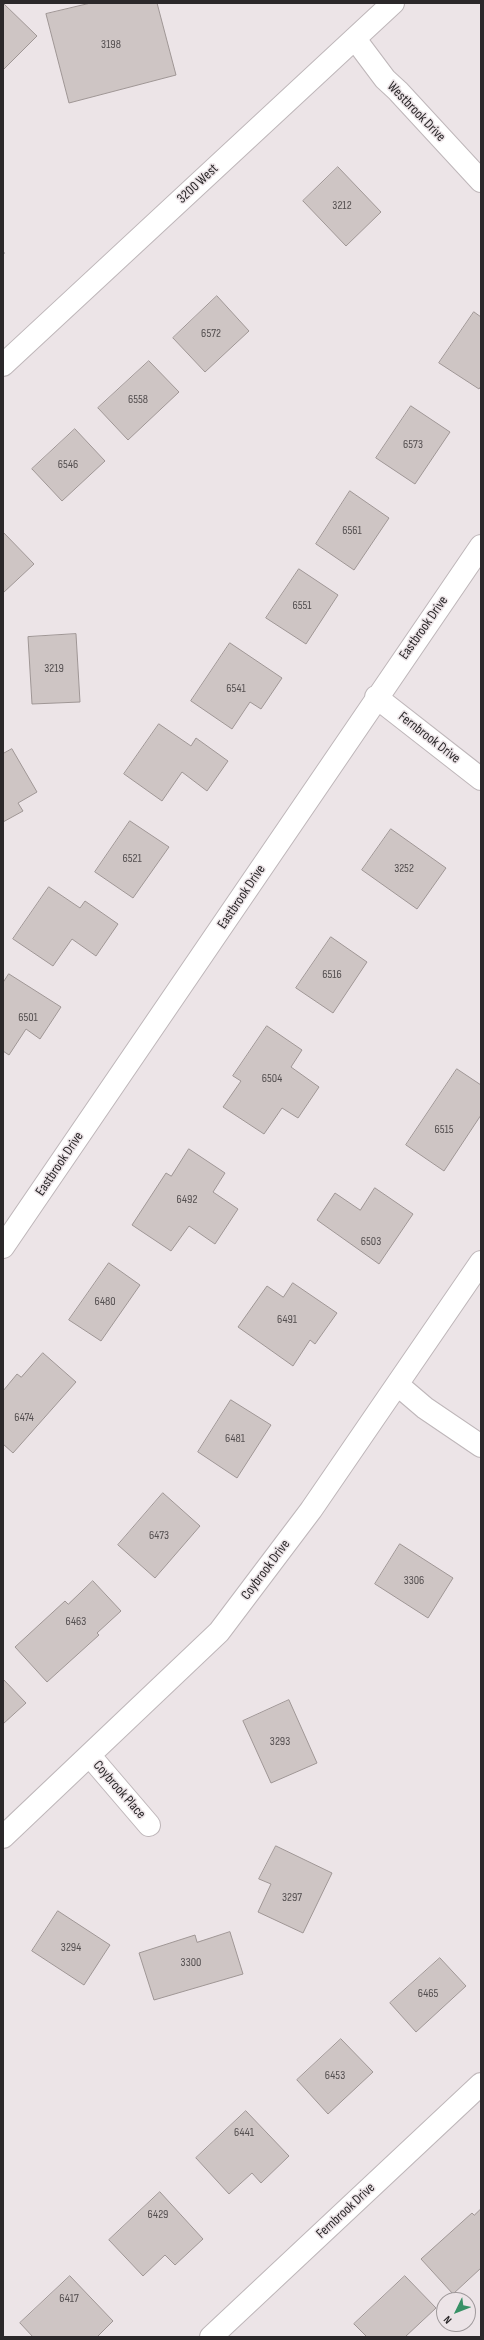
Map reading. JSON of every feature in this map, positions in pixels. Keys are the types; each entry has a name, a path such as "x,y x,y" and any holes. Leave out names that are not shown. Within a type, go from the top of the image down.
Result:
{"street":[{"name":"3200 West","path":"3,365 393,3"},
{"name":"Westbrook Drive","path":"355,39 385,79 398,91 481,181"},
{"name":"Eastbrook Drive","path":"3,1247 481,546"},
{"name":"Fernbrook Drive","path":"376,698 481,779"},
{"name":"Coybrook Drive","path":"3,1837 219,1632 311,1510 481,1262"},
{"path":"398,1385 425,1408 481,1446"},
{"name":"Coybrook Place","path":"90,1756 149,1825"},
{"name":"Fernbrook Drive","path":"211,2337 481,2084"}],"building":[{"path":"3,3 37,36 3,70"},
{"path":"91,3 157,3 176,75 69,103 46,14"},
{"path":"338,167 381,212 346,246 303,201"},
{"path":"217,296 249,331 205,372 173,338"},
{"path":"474,312 481,317 481,386 479,389 439,363"},
{"path":"149,361 179,392 128,440 98,408"},
{"path":"411,406 450,432 415,484 376,458"},
{"path":"75,429 105,461 62,501 32,469"},
{"path":"350,491 389,518 354,570 316,544"},
{"path":"3,532 34,564 3,593"},
{"path":"299,569 338,595 306,644 266,618"},
{"path":"76,634 80,702 32,704 28,637"},
{"path":"230,643 282,678 261,709 250,702 232,729 191,701"},
{"path":"159,724 191,746 196,738 228,761 207,791 182,772 162,801 124,774"},
{"path":"12,749 37,792 18,803 23,811 3,822 3,754"},
{"path":"130,821 169,847 133,898 95,872"},
{"path":"391,829 446,868 417,909 362,870"},
{"path":"49,887 80,908 85,901 118,924 96,956 72,939 53,966 13,939"},
{"path":"331,937 367,962 333,1013 296,988"},
{"path":"9,974 61,1007 40,1039 26,1029 9,1055 3,1051 3,983"},
{"path":"267,1026 302,1050 291,1067 319,1087 298,1118 282,1108 264,1134 223,1107 241,1081 233,1076"},
{"path":"457,1069 481,1085 481,1115 444,1171 406,1145"},
{"path":"189,1149 225,1173 213,1192 238,1209 215,1244 189,1226 171,1251 132,1225 166,1173 171,1176"},
{"path":"375,1188 413,1214 379,1264 317,1220 335,1193 360,1210"},
{"path":"109,1263 140,1285 101,1341 69,1320"},
{"path":"293,1283 337,1313 315,1344 310,1340 293,1366 238,1327 267,1286 283,1297"},
{"path":"43,1353 76,1382 13,1453 3,1444 3,1391 17,1374 21,1377"},
{"path":"231,1400 271,1425 237,1478 198,1452"},
{"path":"163,1493 200,1526 155,1578 118,1545"},
{"path":"400,1544 453,1578 428,1618 375,1584"},
{"path":"93,1581 121,1611 97,1633 99,1635 47,1682 15,1647 65,1601 68,1604"},
{"path":"3,1679 26,1703 3,1724"},
{"path":"289,1700 317,1763 271,1783 243,1721"},
{"path":"276,1846 332,1873 303,1933 258,1912 271,1884 259,1879"},
{"path":"58,1911 110,1945 84,1985 32,1951"},
{"path":"230,1932 243,1974 154,2000 139,1953 195,1935 197,1942"},
{"path":"440,1958 466,1986 416,2032 390,2003"},
{"path":"341,2039 373,2072 328,2114 297,2080"},
{"path":"246,2111 289,2156 261,2183 252,2173 229,2194 196,2158"},
{"path":"160,2192 203,2239 175,2265 165,2255 143,2276 109,2240"},
{"path":"481,2209 481,2268 455,2292 451,2292 421,2259 472,2213 474,2215"},
{"path":"70,2276 113,2321 97,2337 33,2337 20,2323"},
{"path":"405,2276 436,2308 405,2337 367,2337 354,2324"}]}
